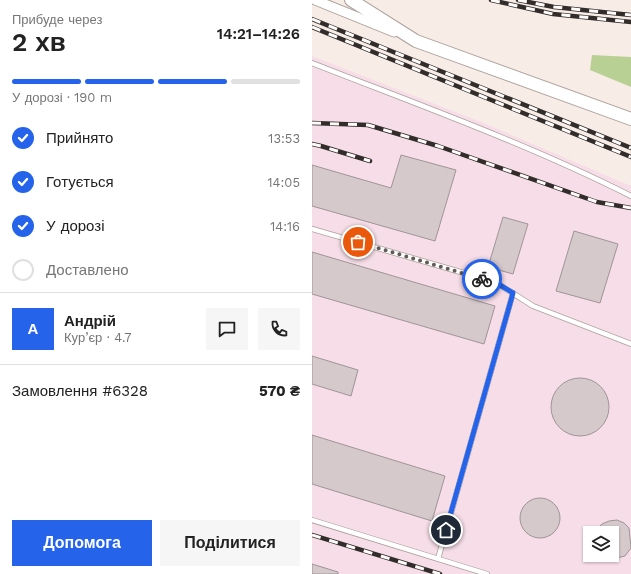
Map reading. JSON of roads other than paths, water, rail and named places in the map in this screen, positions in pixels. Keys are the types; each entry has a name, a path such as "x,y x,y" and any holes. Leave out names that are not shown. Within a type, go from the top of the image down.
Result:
{"street":[{"path":"315,0 416,41 631,119"},
{"path":"351,0 416,41"}],"lane":[{"path":"312,63 478,128 593,177 631,196"},
{"path":"312,229 495,282 533,306 631,344"},
{"path":"438,559 513,293"},
{"path":"312,520 487,574"}],"railway":[{"path":"491,0 553,14 631,22"},
{"path":"518,0 554,7 631,15"},
{"path":"312,19 631,148"},
{"path":"312,27 631,157"},
{"path":"312,123 368,125 438,146 597,202 631,208"},
{"path":"312,144 370,161"},
{"path":"312,535 440,574"}]}
